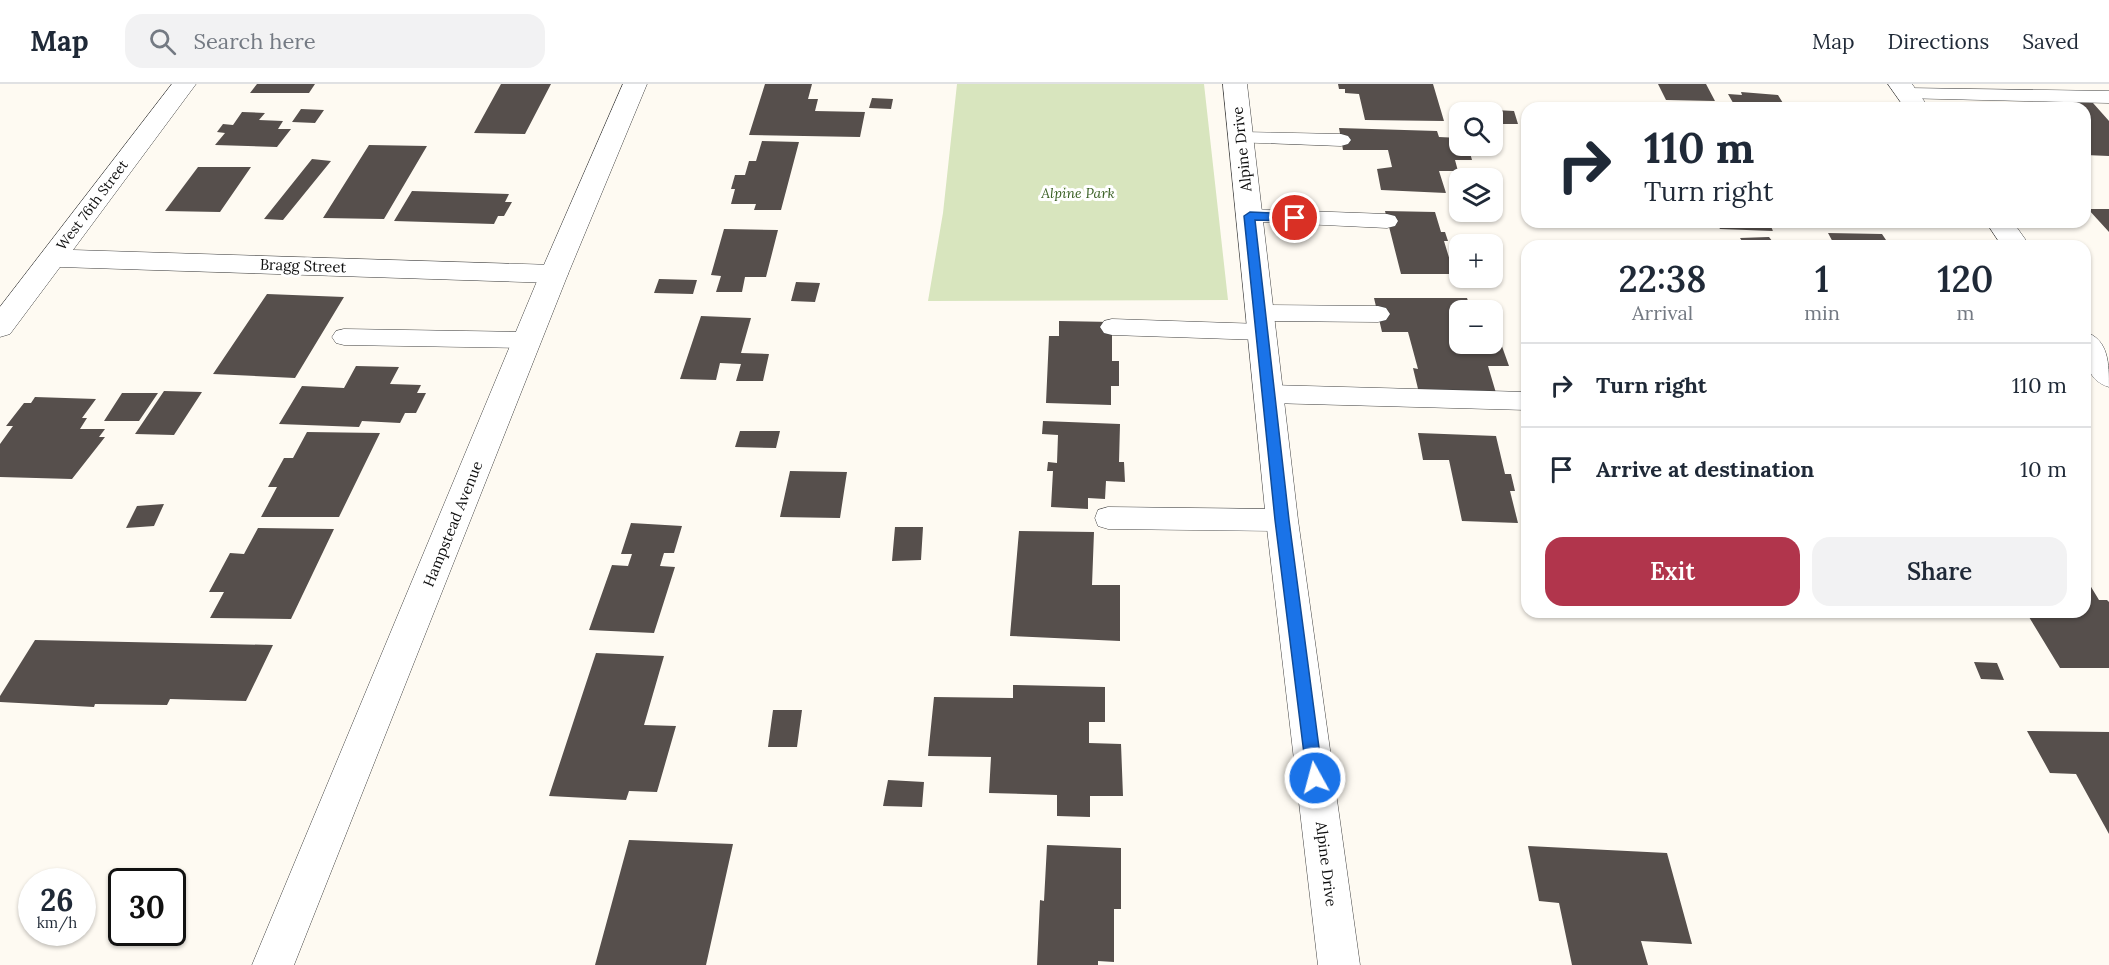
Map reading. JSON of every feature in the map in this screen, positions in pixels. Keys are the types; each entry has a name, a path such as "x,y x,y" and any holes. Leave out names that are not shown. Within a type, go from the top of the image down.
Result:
{"street":[{"name":"West 76th Street","path":"0,327 184,84"},
{"name":"Hampstead Avenue","path":"273,965 554,274 635,84"},
{"name":"Alpine Drive","path":"1235,84 1282,520 1340,965"},
{"name":"Bragg Street","path":"52,258 554,274"},
{"path":"2091,350 2109,376"}],"lane":[{"path":"2044,84 2076,84"},
{"path":"1908,95 2109,97"},
{"path":"1241,138 1341,140"},
{"path":"1250,216 1388,221"},
{"path":"1112,327 1261,322 1378,314"},
{"path":"344,337 527,340"},
{"path":"1269,394 1521,401"},
{"path":"1108,518 1282,520"}],"green space":[{"name":"Alpine Park","path":"957,84 1204,84 1228,300 928,301 943,213"}],"building":[{"path":"257,84 315,84 309,93 250,93"},
{"path":"501,84 551,84 525,134 474,133"},
{"path":"765,84 812,84 808,99 818,99 815,111 865,112 860,137 749,135"},
{"path":"1338,84 1433,84 1444,121 1365,120 1359,94 1345,93 1345,89 1339,89"},
{"path":"1658,84 1706,84 1715,101 1666,100"},
{"path":"1741,92 1778,95 1782,102 1733,102 1728,94 1742,95"},
{"path":"872,98 893,99 891,109 869,108"},
{"path":"2091,103 2109,121 2109,156 2091,155"},
{"path":"301,109 324,110 315,123 292,122"},
{"path":"1503,110 1514,111 1518,124 1503,124"},
{"path":"242,112 265,113 259,120 283,121 278,129 291,129 277,147 215,145 225,133 217,132 223,124 233,125"},
{"path":"1339,128 1437,131 1439,137 1449,137 1449,156 1471,156 1472,160 1455,160 1457,168 1439,171 1446,193 1381,190 1377,169 1392,167 1388,150 1343,150"},
{"path":"762,141 799,142 781,210 754,210 756,204 731,204 735,189 731,189 735,175 745,175 749,161 756,161"},
{"path":"369,145 427,146 384,219 323,218"},
{"path":"312,159 331,161 283,220 264,219"},
{"path":"198,167 251,167 220,212 165,211"},
{"path":"412,191 509,194 505,202 512,202 504,216 498,216 494,224 394,221"},
{"path":"2091,209 2109,209 2109,232 2091,212"},
{"path":"1385,211 1435,212 1441,232 1445,232 1448,241 1444,241 1449,258 1449,274 1401,274"},
{"path":"1772,228 1773,231 1720,229"},
{"path":"724,229 778,230 766,277 745,277 742,292 716,292 721,276 711,275"},
{"path":"1828,233 1882,234 1886,240 1832,240"},
{"path":"1769,237 1771,240 1741,240 1740,238"},
{"path":"659,279 697,280 693,294 654,293"},
{"path":"796,282 820,283 815,302 791,301"},
{"path":"267,294 344,297 295,378 213,374"},
{"path":"1374,298 1467,298 1468,300 1449,300 1449,354 1503,354 1503,349 1509,366 1488,366 1496,393 1419,393 1413,368 1418,369 1408,332 1382,332"},
{"path":"701,316 751,318 741,353 769,354 763,381 736,381 741,364 720,363 716,380 680,379"},
{"path":"1059,321 1112,322 1112,361 1119,361 1119,386 1111,386 1111,405 1046,403 1049,336 1059,336"},
{"path":"356,366 399,367 390,384 421,385 417,393 426,393 416,413 405,413 400,423 362,421 359,427 279,424 302,386 344,388"},
{"path":"164,391 202,392 174,435 135,434"},
{"path":"122,393 158,393 139,421 104,421"},
{"path":"35,397 96,399 82,418 87,418 80,429 105,429 99,437 105,437 72,479 0,477 0,444 13,426 6,426 24,403 31,403"},
{"path":"1043,421 1120,424 1119,462 1124,462 1125,482 1106,481 1105,499 1088,498 1088,509 1051,507 1053,471 1047,471 1048,462 1057,463 1058,435 1042,434"},
{"path":"740,431 780,431 776,448 735,447"},
{"path":"307,432 380,433 339,517 261,517 277,487 268,487 284,458 293,458"},
{"path":"1418,433 1496,436 1505,474 1511,474 1515,491 1510,491 1518,523 1462,521 1449,460 1423,460"},
{"path":"790,471 847,472 840,518 780,517"},
{"path":"164,504 154,526 126,528 137,506"},
{"path":"631,523 682,526 674,553 664,553 660,566 675,567 654,633 589,630 612,565 628,566 632,554 621,554"},
{"path":"895,527 923,527 921,560 892,561"},
{"path":"258,528 334,529 291,619 210,618 224,592 209,592 230,553 244,554"},
{"path":"1019,531 1094,532 1092,585 1120,585 1120,641 1010,636"},
{"path":"2091,587 2099,600 2109,602 2109,668 2060,668 2030,618 2091,618"},
{"path":"35,640 273,645 246,701 170,699 167,705 95,704 94,707 0,702 0,696"},
{"path":"596,653 664,656 644,725 676,726 657,792 629,791 626,800 549,796"},
{"path":"1974,662 1997,663 2004,680 1981,679"},
{"path":"1013,685 1105,687 1105,722 1089,722 1089,743 1121,744 1123,796 1090,796 1090,817 1057,816 1057,795 989,793 991,757 928,756 934,697 1013,698"},
{"path":"773,710 802,710 797,747 768,747"},
{"path":"2027,731 2109,732 2109,834 2076,774 2050,773"},
{"path":"888,780 924,782 922,807 883,806"},
{"path":"629,840 733,844 706,965 595,965"},
{"path":"1047,845 1121,848 1121,909 1114,909 1114,962 1098,961 1098,965 1037,965 1040,900 1044,901"},
{"path":"1528,846 1667,853 1692,944 1641,941 1648,965 1572,965 1559,903 1539,901"}],"route":[{"path":"1295,218 1250,216 1282,520 1315,778"}]}
